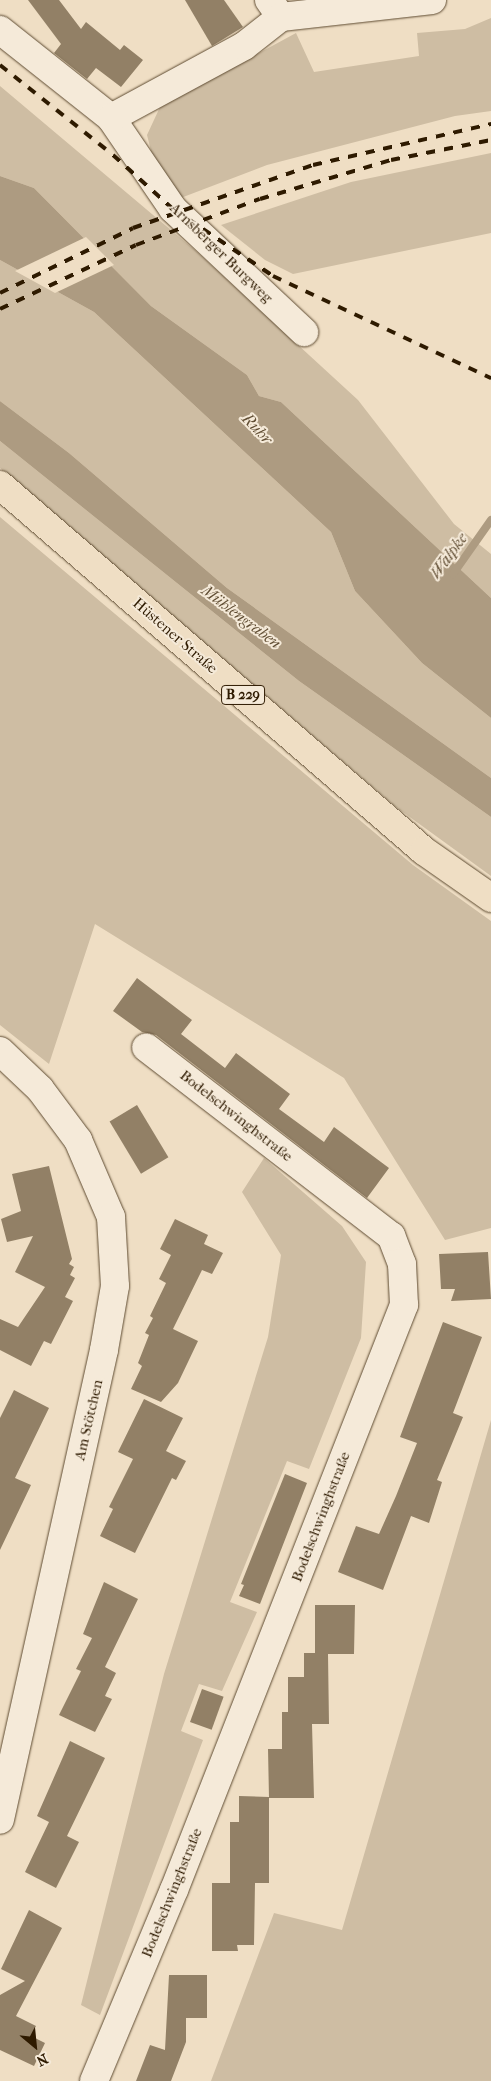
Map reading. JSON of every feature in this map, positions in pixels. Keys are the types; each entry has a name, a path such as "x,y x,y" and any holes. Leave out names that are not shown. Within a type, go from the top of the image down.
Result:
{"main road":[{"name":"Hüstener Straße","path":"0,485 424,851 491,898"}],"street":[{"path":"110,118 244,46 275,9 432,0"},
{"name":"Arnsberger Burgweg","path":"0,30 110,118 173,209 304,332"},
{"name":"Bodelschwinghstraße","path":"94,2081 174,1890 404,1305 402,1264 391,1236 146,1048"},
{"name":"Am Stötchen","path":"0,1051 40,1089 86,1156 110,1217 115,1286 104,1350 0,1820"}],"shaded area":[{"path":"491,18 491,111 455,116 267,165 178,199 153,159 147,135 160,107 296,33 314,72 419,56 417,33 465,29"},
{"path":"0,86 197,252 358,400 454,524 491,554 491,598 281,402 259,396 247,375 151,306 34,188 0,176"},
{"path":"491,153 491,233 293,274 265,260 221,225 351,182"},
{"path":"0,260 94,312 331,532 355,591 422,663 491,718 491,778 227,588 69,453 0,401"},
{"path":"0,441 299,681 491,817 491,876 396,807 0,468"},
{"path":"0,517 413,865 491,921 491,1228 445,1240 344,1078 95,924 49,1064 0,1025"},
{"path":"264,1158 342,1226 366,1262 361,1338 309,1469 287,1461 230,1602 257,1612 222,1691 199,1684 181,1731 203,1740 100,2015 81,2005 164,1674 268,1337 281,1255 242,1192"},
{"path":"491,1420 491,2081 211,2081 274,1913 342,1930"}],"water":[{"name":"Ruhr","path":"0,176 34,188 151,306 247,375 259,396 281,402 491,598 491,718 422,663 355,591 331,532 94,312 0,260"},
{"name":"Mühlengraben","path":"0,401 69,453 227,588 491,778 491,817 299,681 0,441"}],"pier":[{"path":"86,237 114,265 55,293 15,271"}],"building":[{"path":"28,0 59,0 81,29 86,22 120,50 124,45 143,60 121,87 96,68 87,79 54,53 61,44"},
{"path":"185,0 224,0 243,27 212,46"},
{"path":"137,978 192,1020 181,1034 225,1068 236,1053 290,1094 279,1109 324,1142 334,1127 389,1168 367,1198 156,1035 142,1032 113,1011"},
{"path":"137,1105 168,1157 141,1174 110,1121"},
{"path":"49,1166 72,1259 69,1264 74,1267 70,1275 75,1278 65,1297 73,1301 51,1344 44,1341 31,1366 0,1350 0,1319 18,1327 45,1287 15,1272 33,1236 7,1242 1,1219 21,1211 12,1174"},
{"path":"175,1219 208,1235 204,1244 223,1253 212,1274 202,1270 173,1329 198,1341 178,1383 161,1402 131,1389 142,1366 138,1363 149,1335 145,1333 153,1318 150,1316 166,1283 159,1279 171,1255 160,1249"},
{"path":"488,1252 491,1299 451,1301 455,1289 441,1289 439,1254"},
{"path":"443,1322 482,1337 453,1413 463,1417 437,1480 442,1482 429,1523 411,1516 383,1590 338,1572 356,1526 379,1534 396,1496 417,1443 400,1437"},
{"path":"14,1390 49,1408 15,1478 31,1485 0,1550 0,1418"},
{"path":"144,1399 183,1418 166,1451 186,1461 176,1480 172,1478 135,1553 100,1536 113,1509 109,1507 133,1459 118,1452"},
{"path":"285,1474 307,1483 260,1604 239,1596 244,1585 241,1584"},
{"path":"104,1582 138,1599 105,1667 116,1673 105,1696 112,1699 95,1732 59,1715 81,1671 76,1669 92,1638 83,1634"},
{"path":"315,1605 355,1605 354,1654 328,1654 329,1724 312,1724 314,1798 269,1798 268,1749 282,1749 282,1712 288,1712 288,1677 304,1677 304,1653 315,1653"},
{"path":"202,1689 224,1697 212,1730 190,1722"},
{"path":"70,1741 105,1758 67,1836 79,1842 56,1888 25,1872 49,1822 37,1816"},
{"path":"239,1796 269,1797 269,1883 255,1883 254,1945 237,1945 238,1951 212,1951 212,1883 230,1883 230,1822 239,1822"},
{"path":"29,1910 62,1928 16,2016 36,2026 31,2036 45,2043 34,2066 0,2050 0,1995 25,1981 1,1969"},
{"path":"169,1975 207,1975 207,2018 186,2018 186,2042 171,2081 136,2081 150,2045 165,2050"}],"waterway":[{"name":"Walpke","path":"453,574 491,520"}],"railway":[{"path":"0,65 113,155 173,209 273,276 491,378"},
{"path":"0,293 133,228 313,165 491,124"},
{"path":"0,309 136,245 260,199 391,160 491,140"}]}
